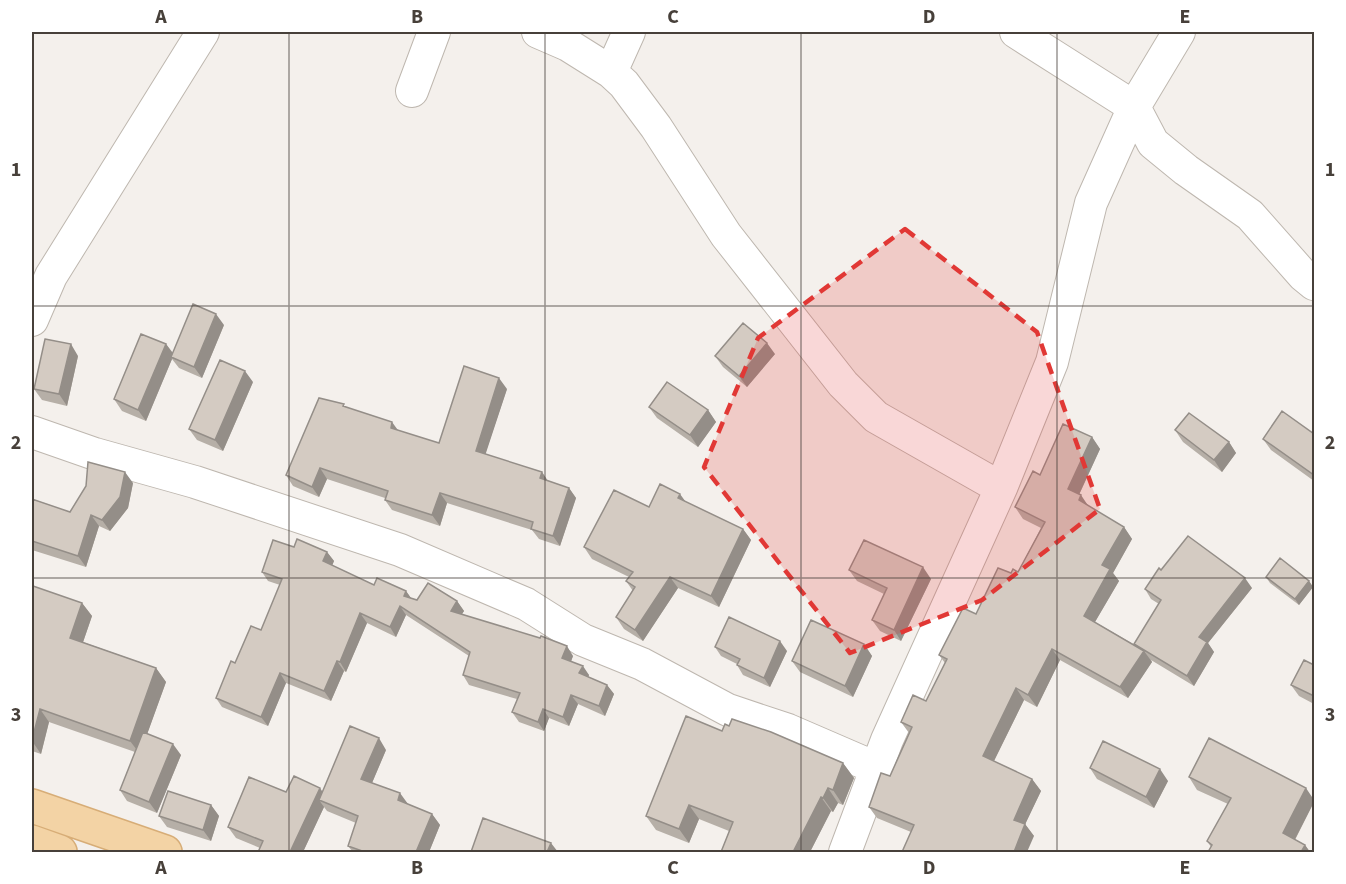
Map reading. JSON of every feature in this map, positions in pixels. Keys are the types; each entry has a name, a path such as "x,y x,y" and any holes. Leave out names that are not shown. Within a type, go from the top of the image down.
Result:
{"main road":[{"path":"32,806 165,852"},
{"path":"32,842 60,852"}],"street":[{"path":"32,320 51,276 203,32"},
{"path":"412,90 434,32"},
{"path":"538,32 568,45 610,72 624,84 656,127 726,235 843,384 876,417 1001,488"},
{"path":"610,72 629,32"},
{"path":"1016,32 1134,106 1153,143 1186,170 1250,214 1303,275 1314,284"},
{"path":"845,852 876,768 920,664 1001,488 1052,362 1091,203 1134,106 1179,32"},
{"path":"32,432 95,454 195,482 400,550 526,604 583,640 642,664 728,710 788,730 876,768"}],"highlighted area":[{"path":"905,229 1037,332 1100,509 982,600 850,653 704,467 758,338"}],"building":[{"path":"193,304 216,314 194,367 171,357"},
{"path":"743,323 767,343 739,376 715,356"},
{"path":"141,334 166,344 138,410 114,399"},
{"path":"45,339 71,344 59,394 34,389"},
{"path":"220,360 245,371 215,440 189,429"},
{"path":"464,366 499,378 476,451 542,472 540,478 569,488 553,536 531,529 533,522 440,493 432,515 385,500 388,491 320,468 312,487 286,475 319,398 344,404 343,406 392,422 391,428 439,443"},
{"path":"667,382 708,410 690,435 649,407"},
{"path":"1282,411 1314,434 1314,475 1263,439"},
{"path":"1189,413 1229,442 1214,460 1175,430"},
{"path":"1063,424 1092,437 1068,489 1081,495 1079,500 1124,527 1102,565 1110,569 1084,616 1144,651 1120,687 1052,649 1028,695 1016,688 983,756 1032,779 1014,820 1025,824 1014,852 902,852 914,825 869,807 881,773 890,776 912,727 901,722 913,695 926,701 947,659 939,655 963,608 976,614 998,568 1011,573 1013,569 1018,572 1045,522 1015,507 1033,471 1040,475"},
{"path":"88,462 125,472 120,497 102,520 91,515 78,556 32,541 32,499 70,512 86,486"},
{"path":"660,484 680,494 678,498 743,529 711,596 670,577 635,630 616,617 635,587 626,581 633,572 584,547 614,490 649,507"},
{"path":"1188,536 1245,578 1199,637 1207,642 1187,676 1134,644 1161,600 1145,589 1159,568 1161,570"},
{"path":"297,539 327,552 323,561 374,585 377,578 406,591 404,596 417,600 428,583 457,601 451,611 540,638 541,636 567,646 562,658 583,666 579,673 607,685 599,706 571,695 563,717 543,709 538,722 512,712 520,693 463,675 470,652 400,606 390,627 360,613 340,662 337,661 324,691 280,673 261,717 216,698 231,661 235,663 251,626 261,630 282,579 262,572 273,540 294,547"},
{"path":"864,540 923,567 894,630 872,620 887,588 849,570"},
{"path":"1280,558 1309,581 1295,599 1266,577"},
{"path":"33,586 82,603 70,638 156,668 130,741 40,709 32,740"},
{"path":"729,617 780,641 764,678 737,665 740,659 715,647"},
{"path":"811,620 864,644 845,686 792,661"},
{"path":"1304,660 1314,665 1314,696 1291,685"},
{"path":"686,716 722,731 725,724 729,726 732,719 771,732 843,763 833,790 828,788 823,798 821,797 794,850 799,852 721,852 733,822 689,805 679,829 646,816"},
{"path":"350,726 379,738 361,779 400,793 398,800 432,814 416,852 365,852 348,846 358,816 319,800"},
{"path":"143,732 173,744 149,802 120,790"},
{"path":"1209,738 1306,788 1283,833 1305,845 1301,852 1208,852 1212,845 1207,841 1231,798 1189,777"},
{"path":"1103,741 1160,769 1146,797 1090,768"},
{"path":"294,776 320,788 290,852 263,852 259,850 263,841 228,827 249,777 286,792"},
{"path":"168,791 211,805 203,830 159,816"},
{"path":"483,818 551,843 547,852 471,852"}]}
